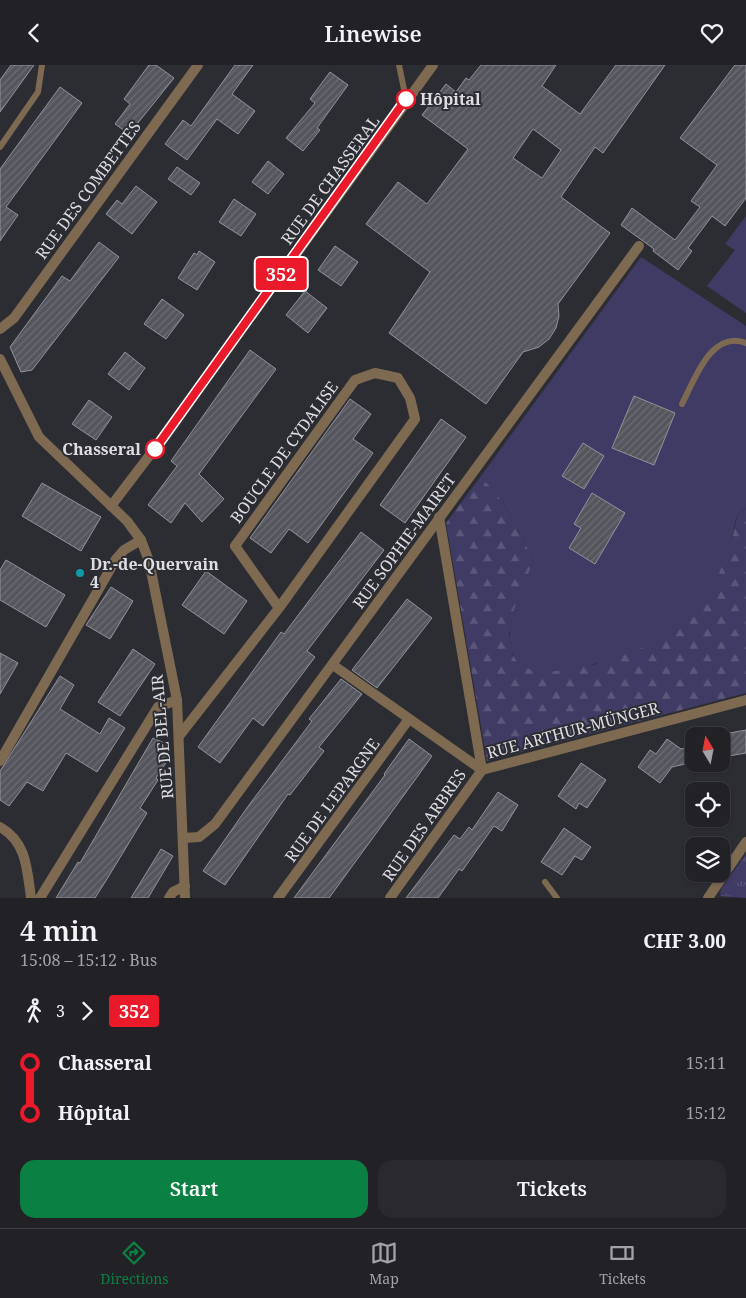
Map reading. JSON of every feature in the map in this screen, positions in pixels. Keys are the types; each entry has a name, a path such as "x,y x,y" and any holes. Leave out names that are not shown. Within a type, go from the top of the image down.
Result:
{"street":[{"name":"RUE DES COMBETTES","path":"0,329 14,318 198,65"},
{"name":"RUE DE CHASSERAL","path":"111,506 162,439 406,99 433,65"},
{"name":"RUE SOPHIE-MAIRET","path":"183,838 199,837 215,824 639,246"},
{"name":"RUE DE BEL-AIR","path":"0,359 3,373 38,437 127,521 140,540 149,561 177,700 180,735 185,898"},
{"name":"BOUCLE DE CYDALISE","path":"180,735 279,608 415,419 410,397 398,378 375,373 355,380 235,546 279,608"},
{"name":"RUE ARTHUR-MÜNGER","path":"439,517 482,770 746,700"},
{"path":"0,761 116,559 124,550 140,540"},
{"path":"333,665 482,770"},
{"path":"40,898 158,707 177,700"},
{"name":"RUE DE L'EPARGNE","path":"278,898 410,719"},
{"name":"RUE DES ARBRES","path":"390,898 482,770"},
{"path":"0,827 18,842 26,860 31,898"},
{"path":"708,898 746,842"},
{"path":"169,898 173,892 185,886"}],"lane":[{"path":"0,147 38,92 42,65"},
{"path":"400,65 406,99"},
{"path":"682,404 708,353 726,342 746,343"},
{"path":"545,882 558,898"}],"green space":[{"path":"746,216 746,313 707,286 735,250 725,244"},
{"path":"641,257 746,326 746,508 737,517 723,564 707,600 688,623 671,635 614,658 563,670 540,671 523,666 513,654 510,642 510,630 515,606 534,560 503,502 481,476"},
{"path":"481,476 503,502 534,560 514,612 509,634 513,656 593,665 673,634 702,607 733,535 738,514 746,508 746,693 487,761 446,523"},
{"path":"746,854 746,898 720,896 721,889 726,882 730,882 730,876"}],"building":[{"path":"11,65 34,65 0,112 0,80"},
{"path":"149,65 156,65 174,78 129,134 115,124 130,104 124,99"},
{"path":"235,65 253,65 232,94 255,111 238,134 217,119 187,160 165,144 183,120 191,126"},
{"path":"481,65 556,65 542,86 580,114 616,65 665,65 603,153 595,147 561,197 610,233 558,304 559,316 556,328 549,339 539,347 523,352 486,404 389,333 430,272 366,224 398,182 427,204 468,149 422,115 446,84 456,92 466,78 469,80","holes":["533,129 561,150 542,178 513,158"]},
{"path":"735,65 746,65 746,198 725,226 712,216 688,248 692,251 678,270 653,251 654,249 621,225 632,208 675,240 700,207 691,201 717,165 680,138"},
{"path":"330,72 348,85 317,128 320,130 303,151 286,138 315,103 310,99"},
{"path":"60,87 82,103 6,207 18,215 0,241 0,169"},
{"path":"268,161 284,174 268,194 252,182"},
{"path":"177,167 200,183 191,195 168,179"},
{"path":"136,186 157,202 132,234 106,214 117,200 122,204"},
{"path":"234,199 256,214 241,236 219,222"},
{"path":"99,242 119,257 32,370 21,372 10,347 62,276 70,281"},
{"path":"335,246 358,262 341,286 318,270"},
{"path":"199,251 215,262 197,290 178,278 194,253 197,255"},
{"path":"305,291 327,308 308,333 286,315"},
{"path":"162,299 184,315 166,339 144,324"},
{"path":"250,350 276,369 199,474 224,499 202,522 185,503 171,523 148,505 177,466 171,461"},
{"path":"125,352 145,368 129,390 108,374"},
{"path":"634,396 675,413 654,465 612,448"},
{"path":"350,399 371,414 353,439 373,453 308,543 289,529 271,553 250,538"},
{"path":"89,400 112,417 96,440 72,424"},
{"path":"441,419 466,437 405,523 380,505"},
{"path":"583,443 604,456 584,489 562,476"},
{"path":"42,483 101,517 81,551 22,516"},
{"path":"592,493 625,513 595,564 569,548 581,528 574,524"},
{"path":"361,532 384,550 307,651 315,657 263,726 253,718 220,763 198,747 281,632 284,634"},
{"path":"6,560 65,595 46,627 0,600 0,570"},
{"path":"206,571 247,601 224,634 182,605"},
{"path":"111,587 133,601 110,639 86,625"},
{"path":"407,599 432,618 377,688 352,670"},
{"path":"133,649 155,664 120,716 98,702"},
{"path":"0,653 18,663 0,694"},
{"path":"60,676 74,685 60,709 100,734 109,718 125,728 97,772 66,753 43,791 27,782 9,806 0,800 0,771"},
{"path":"341,679 362,694 319,747 324,751 290,795 288,794 225,885 203,871 249,805 312,721 309,719"},
{"path":"746,730 746,753 730,756 730,733"},
{"path":"153,738 169,745 169,758 156,778 158,780 140,808 147,813 107,879 95,898 56,898 78,862 80,863"},
{"path":"409,739 432,756 420,773 329,898 294,898 385,775"},
{"path":"667,739 681,749 685,748 685,764 672,767 660,783 638,767 650,750 656,754"},
{"path":"581,763 606,780 587,808 579,803 576,809 558,796"},
{"path":"498,792 518,805 502,831 494,826 462,871 459,869 438,898 406,898 454,835 460,839 469,827 472,830"},
{"path":"564,828 591,847 582,860 575,856 562,875 541,862"},
{"path":"161,849 173,856 148,898 131,898"}],"bus line":[{"name":"352","path":"155,449 406,99"}],"place":[{"name":"Hôpital","path":"406,99"},
{"name":"Chasseral","path":"155,449"},
{"name":"Dr.-de-Quervain 4","path":"80,573"}]}
